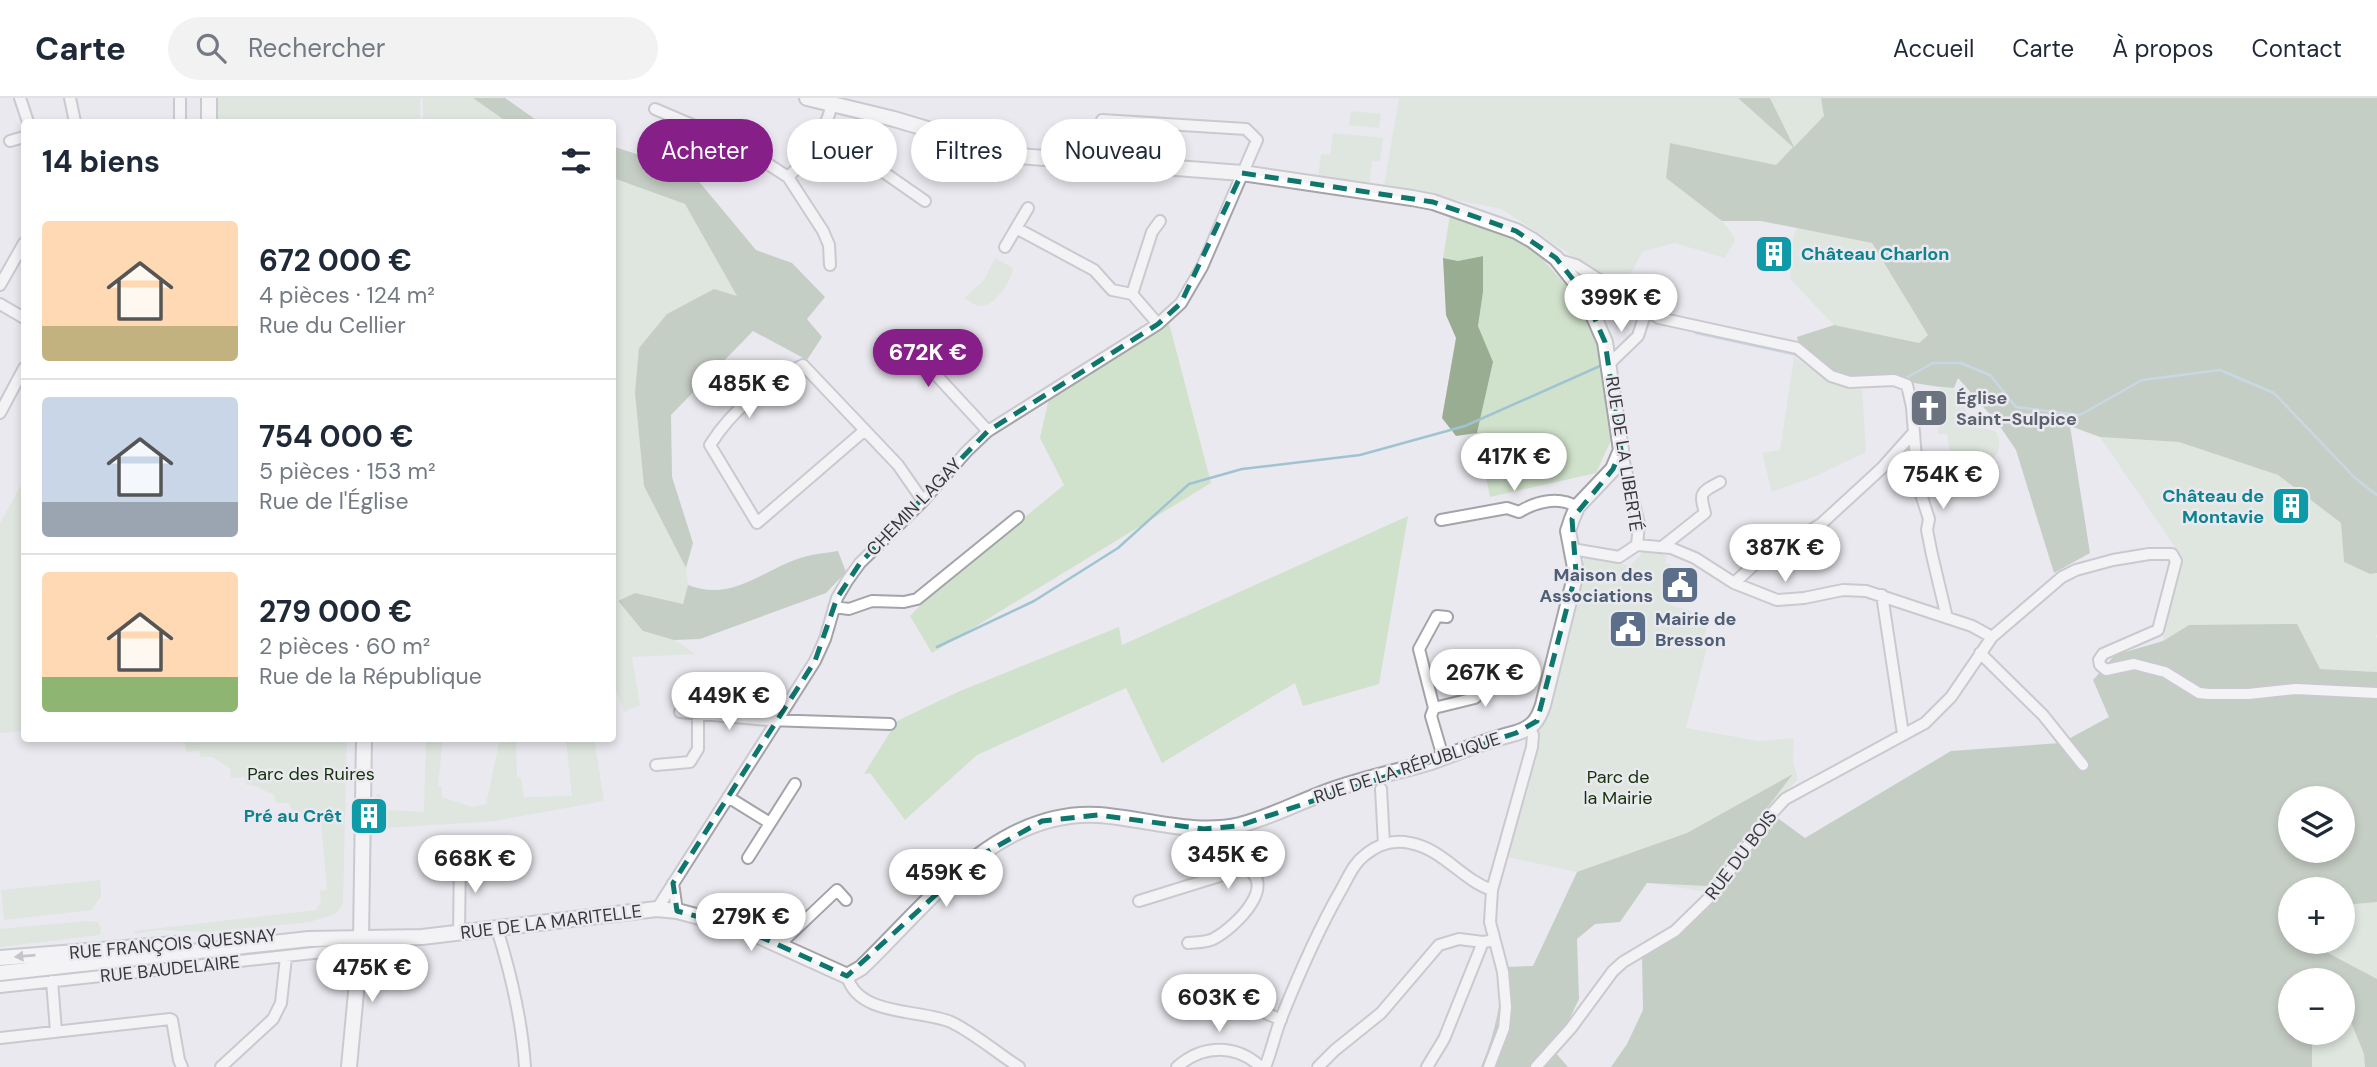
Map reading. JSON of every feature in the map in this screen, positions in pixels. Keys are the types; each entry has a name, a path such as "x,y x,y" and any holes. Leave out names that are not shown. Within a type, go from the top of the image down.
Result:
{"street":[{"path":"20,98 27,119"},
{"path":"70,98 74,119"},
{"path":"180,98 180,119"},
{"path":"209,98 209,119"},
{"name":"RUE DE LA LIBERTÉ","path":"807,98 928,129 1018,156 1242,173 1433,202 1516,231 1556,258 1583,292 1605,342 1621,450 1639,524 1637,545"},
{"path":"827,119 832,104"},
{"path":"655,109 737,144 787,176"},
{"name":"CHEMIN LAGAY","path":"657,909 815,661 825,639 834,607 846,581 860,563 988,431 1158,324 1181,303 1202,267 1257,140 1246,129 1186,125"},
{"path":"10,141 21,138"},
{"path":"791,182 830,245 830,265"},
{"path":"897,182 925,201"},
{"path":"1005,247 1028,208"},
{"path":"1132,294 1152,232 1160,221"},
{"path":"1016,228 1094,270 1112,290 1132,294 1158,324"},
{"path":"0,285 21,248"},
{"path":"1556,258 1576,265 1660,318 1797,348 1828,374 1850,382 1878,379 1894,380 1907,385 1918,485 1929,519 1927,530 1947,618"},
{"path":"0,304 21,316"},
{"path":"1610,363 1638,336 1646,311"},
{"path":"920,343 913,350 988,431"},
{"path":"865,430 757,523 710,445 725,422 740,407 774,380 803,365 865,430 898,466 922,501"},
{"path":"0,412 21,374"},
{"path":"1734,583 1756,563 1821,524 1882,468 1914,432"},
{"path":"1427,1067 1444,1039 1488,941 1492,890 1534,738 1530,729 1537,721 1543,705 1576,573 1568,531 1577,507 1614,469 1621,450"},
{"path":"1662,547 1705,513 1700,496 1720,482"},
{"path":"1441,520 1507,508 1519,512 1532,504 1565,500 1577,507"},
{"path":"834,607 849,609 872,601 888,603 917,600 1018,517"},
{"path":"1572,549 1619,557 1637,545 1671,548 1695,558 1734,583 1777,600 1843,590 1866,591 1972,626 1992,637"},
{"name":"RUE DU BOIS","path":"1536,1067 1571,1028 1613,971 1630,957 1675,932 1714,893 1765,821 1785,799 1925,723 1940,709 1992,637 2044,590 2069,573 2113,560 2150,554 2172,554 2176,561 2158,630 2103,654 2099,660 2106,670 2134,664 2165,672 2199,693 2209,694 2248,694 2296,689 2377,692"},
{"path":"1882,596 1903,734"},
{"path":"1443,757 1431,716 1434,708 1419,649 1437,617 1447,617"},
{"path":"1980,653 2043,715 2084,765"},
{"path":"1434,708 1475,698 1490,679 1488,672"},
{"path":"680,712 890,724"},
{"path":"656,765 690,762 698,749 698,714"},
{"name":"RUE DE LA RÉPUBLIQUE","path":"847,976 861,968 976,858 1003,838 1042,821 1098,815 1204,829 1234,826 1268,816 1331,791 1530,729"},
{"path":"349,1067 361,939 364,742"},
{"path":"748,858 795,784"},
{"path":"1381,789 1384,844"},
{"path":"728,797 770,823"},
{"path":"1139,901 1243,867 1245,858 1234,826"},
{"path":"1177,1067 1200,1053 1218,1049 1236,1050 1263,1067 1326,917 1355,865 1365,855 1384,844 1408,842 1422,846 1492,890"},
{"path":"459,933 460,856"},
{"path":"1188,943 1215,939 1242,915 1255,899 1258,885 1249,870 1243,867"},
{"path":"673,883 677,911"},
{"path":"778,946 837,890 846,900"},
{"path":"657,909 677,911 727,924 847,976 849,985 874,1004 898,1012 939,1017 954,1023 1018,1067"},
{"name":"RUE DE LA MARITELLE","path":"361,939 459,933 657,909"},
{"path":"497,929 511,980 525,1067"},
{"name":"RUE FRANÇOIS QUESNAY","path":"0,958 306,934 361,939"},
{"name":"RUE FRANÇOIS QUESNAY","path":"0,973 309,940 361,939"},
{"path":"1318,1067 1381,1013 1439,945 1459,939 1488,941"},
{"path":"1488,941 1503,972 1506,1007 1504,1028 1489,1067"},
{"name":"RUE BAUDELAIRE","path":"0,986 341,950"},
{"path":"221,1067 273,1019 281,1003 286,957"},
{"path":"52,981 56,1031"},
{"path":"1237,1000 1281,1020"},
{"path":"0,1038 170,1019 182,1067"}],"highlighted area":[{"path":"1242,173 1433,202 1516,231 1556,258 1583,292 1605,342 1621,450 1613,469 1572,519 1576,573 1537,721 1516,733 1238,826 1204,829 1098,815 1042,821 976,858 847,976 741,928 677,911 673,883 815,661 837,598 860,563 988,431 1158,324 1181,303"}],"green space":[{"path":"217,98 420,98 420,119 216,119"},
{"path":"423,98 473,98 503,119 423,119"},
{"path":"473,98 505,98 535,119 503,119"},
{"path":"1399,98 1738,98 1792,145 1770,98 1821,98 1825,116 1776,165 1670,143 1666,178 1723,222 1735,240 1725,258 1675,243 1643,251 1622,289 1502,209 1384,186"},
{"path":"1738,98 1770,98 1794,147 1824,116 1821,98 2377,98 2377,573 2370,574 2344,562 2341,523 2278,475 2179,442 2100,437 2070,426 2090,553 2054,573 2016,450 1999,425 1958,378 1954,388 1878,377 1832,375 1819,368 1801,346 1797,337 1834,325 1919,343 1928,335 1872,243 1761,221 1722,221 1666,178 1670,143 1776,165 1793,147"},
{"path":"1351,111 1381,114 1379,128 1349,125"},
{"path":"1333,133 1383,138 1380,161 1372,161 1369,185 1318,179 1321,154 1330,155"},
{"path":"616,147 637,154 637,182 699,182 756,250 792,263 825,297 807,319 822,337 807,360 753,331 671,415 672,477 693,543 686,568 644,486 635,393 639,348 667,314 714,289 737,296 685,204 616,179"},
{"path":"616,179 685,204 738,297 714,290 644,486 686,568 688,585 683,604 635,593 618,602 643,631 674,640 696,654 632,657 640,705 624,712 616,690"},
{"path":"1450,215 1498,230 1537,253 1566,285 1590,321 1609,376 1617,427 1596,473 1490,497 1477,433 1493,363 1478,326 1483,292 1482,256 1458,261 1443,258"},
{"path":"1797,228 1872,243 1928,334 1919,343 1834,325 1790,279 1793,236"},
{"path":"1483,256 1483,292 1478,326 1493,362 1477,433 1456,436 1442,418 1456,338 1446,315 1443,258 1458,261"},
{"path":"995,258 1013,268 1012,273 1006,286 991,303 976,305 964,298 984,280"},
{"path":"1169,323 1211,483 932,653 910,616 930,595 1064,485 1040,438 1049,398"},
{"path":"1794,357 1834,382 1862,390 1866,452 1816,476 1772,492 1762,453 1780,450"},
{"path":"1940,388 1954,389 1976,428 1990,429 1997,433 1998,452 1994,457 1979,463 1952,466 1947,434 1938,434"},
{"path":"2100,437 2179,442 2278,475 2341,523 2344,562 2370,574 2377,573 2377,672 2320,669 2189,625 2163,641 2179,553"},
{"path":"21,485 21,731 0,733 0,523"},
{"path":"1408,516 1379,684 1303,706 1295,683 1162,763 1126,688 977,755 905,820 870,773 864,774 897,721 960,691 1119,627 1122,645"},
{"path":"838,551 846,572 826,593 700,639 674,640 643,631 618,601 635,593 683,604 688,585 719,590 746,583 800,558"},
{"name":"Parc de la Mairie","path":"1644,551 1656,551 1667,556 1665,563 1679,568 1667,604 1709,616 1704,640 1708,644 1686,728 1759,741 1793,738 1794,741 1793,762 1798,779 1768,811 1709,892 1577,872 1507,857 1585,555 1630,566"},
{"path":"2297,624 2320,669 2377,672 2377,902 2355,904 2355,877 2278,877 2278,954 2330,954 2377,979 2377,1067 2365,1067 2364,1054 2355,1032 2355,968 2278,968 2278,1045 2312,1045 2312,1067 1611,1067 1627,1044 1643,1010 1642,955 1676,936 1768,811 1805,838 1951,751 2061,743 2109,717 2093,680 2115,655 2163,641 2189,625"},
{"name":"Parc des Ruires","path":"178,742 347,742 343,900 336,913 311,922 208,932 158,930 135,934 134,931 316,910 321,902 320,891 327,890 321,822 292,811 289,803 276,803 274,794 256,786 246,785 245,777 231,778 230,768 212,757 201,757 199,751 186,752 185,743"},
{"path":"426,742 443,742 438,785 442,787 442,797 472,807 486,804 499,742 516,742 517,777 521,778 524,797 572,796 566,742 594,742 604,801 494,821 372,829 372,800 379,793 388,810 424,812"},
{"path":"1793,774 1707,886 1647,883 1620,922 1595,924 1577,939 1579,999 1554,1051 1568,1067 1481,1067 1497,1018 1504,967 1533,966 1577,872 1687,833"},
{"path":"100,880 101,896 92,910 4,920 1,890"},
{"path":"2377,884 2377,1067 2271,1067 2284,1045 2355,1045 2355,968 2299,968 2303,954 2355,954 2355,894"},
{"path":"98,922 100,935 0,947 0,929"}],"waterway":[{"path":"1696,333 1798,355"},
{"path":"1904,379 1933,363 1961,363 1990,375 2016,407 2080,415 2142,380 2220,370 2274,393 2355,478 2377,495"},
{"path":"937,647 1034,601 1118,548 1189,484 1242,469 1360,455 1465,426 1600,366"}],"place":[{"name":"Château Charlon","path":"1774,254"},
{"name":"Église Saint-Sulpice","path":"1929,408"},
{"name":"Château de Montavie","path":"2291,506"},
{"name":"Maison des Associations","path":"1680,585"},
{"name":"Mairie de Bresson","path":"1628,629"},
{"name":"Pré au Crêt","path":"369,816"}]}
